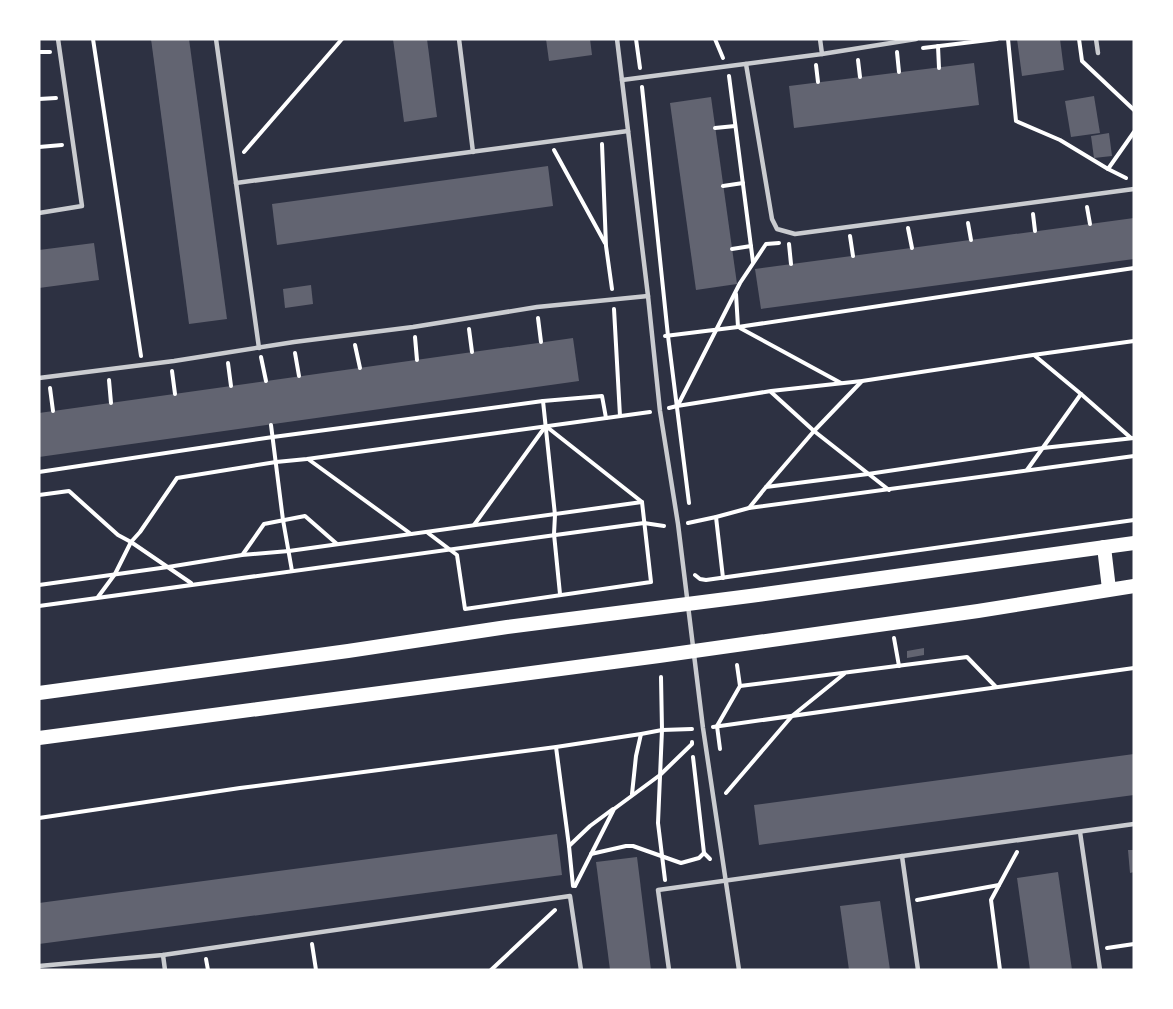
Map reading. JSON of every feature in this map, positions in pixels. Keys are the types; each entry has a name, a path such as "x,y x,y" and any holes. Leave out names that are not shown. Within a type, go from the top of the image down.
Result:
{"main road":[{"path":"39,693 507,627 1134,543"},
{"path":"1104,547 1109,589"},
{"path":"39,738 694,651 978,611 1134,586"}],"lane":[{"path":"39,213 82,207 58,39"},
{"path":"216,39 259,348"},
{"path":"459,39 473,152"},
{"path":"617,39 660,411 678,524 724,881 739,970"},
{"path":"820,39 822,54"},
{"path":"622,80 822,54 916,39"},
{"path":"1096,39 1098,52"},
{"path":"746,64 771,219 777,229 795,234 1134,189"},
{"path":"236,183 628,131"},
{"path":"39,378 413,327 537,307 648,296"},
{"path":"669,970 658,890 1134,824"},
{"path":"1080,832 1100,970"},
{"path":"902,856 918,970"},
{"path":"39,966 163,955 570,896 581,970"},
{"path":"163,955 165,970"}],"path":[{"path":"93,39 142,364"},
{"path":"234,164 342,39"},
{"path":"636,39 668,336 690,511"},
{"path":"715,39 728,67 753,263"},
{"path":"1008,39 1016,122 1060,140 1128,180 1134,179"},
{"path":"1079,39 1082,61 1134,110"},
{"path":"938,46 939,68"},
{"path":"897,51 899,72"},
{"path":"858,57 860,77"},
{"path":"715,128 735,126"},
{"path":"1108,169 1134,132"},
{"path":"601,135 606,246 614,299 620,416"},
{"path":"549,142 606,246"},
{"path":"39,147 73,145"},
{"path":"723,186 743,183"},
{"path":"1086,202 1090,224"},
{"path":"1032,209 1035,231"},
{"path":"967,218 971,240"},
{"path":"908,226 912,248"},
{"path":"840,235 850,233 853,256"},
{"path":"677,405 740,283 766,244 789,242 791,264"},
{"path":"732,249 751,246"},
{"path":"652,338 1134,268"},
{"path":"736,293 738,327"},
{"path":"538,318 541,342"},
{"path":"738,327 842,383"},
{"path":"469,328 472,352"},
{"path":"414,335 417,360"},
{"path":"355,344 360,368"},
{"path":"295,352 298,376"},
{"path":"1033,355 1133,438"},
{"path":"261,357 266,381"},
{"path":"227,362 231,386"},
{"path":"171,369 175,394"},
{"path":"108,377 111,403"},
{"path":"748,508 814,431 862,381"},
{"path":"49,385 53,411"},
{"path":"771,391 814,431 889,490"},
{"path":"1027,470 1081,394"},
{"path":"39,472 273,437 543,401 602,396 606,418"},
{"path":"543,401 555,515 554,534 560,594"},
{"path":"272,425 283,520 292,571"},
{"path":"546,427 642,502 652,589"},
{"path":"474,525 546,427"},
{"path":"766,487 1043,448 1133,438"},
{"path":"683,524 748,508 1134,456"},
{"path":"308,459 411,535"},
{"path":"98,597 114,574 131,542 177,478"},
{"path":"39,495 69,491 118,535 192,584"},
{"path":"39,585 242,555 411,535 642,502"},
{"path":"242,555 264,524 305,516 337,544"},
{"path":"716,517 723,578"},
{"path":"692,572 700,579 723,578 1134,520"},
{"path":"39,606 554,534 644,523 664,526"},
{"path":"428,532 457,555 465,609 651,582"},
{"path":"891,623 899,666"},
{"path":"740,686 967,657 997,687"},
{"path":"737,665 740,686 717,726 1134,668"},
{"path":"726,793 792,716 845,674"},
{"path":"661,677 662,730 658,823 666,889"},
{"path":"39,818 240,788 556,747 662,730 693,729 692,744 704,853 712,860 716,882"},
{"path":"632,794 641,734"},
{"path":"569,846 590,826 660,775 692,744"},
{"path":"556,747 573,890 614,809"},
{"path":"1000,970 991,900 1024,840"},
{"path":"591,854 633,846 681,863 699,858 704,853"},
{"path":"908,901 999,885"},
{"path":"491,970 570,896"},
{"path":"310,934 316,970"},
{"path":"1097,950 1134,944"}],"building":[{"path":"151,39 189,39 227,319 189,324"},
{"path":"393,39 427,39 437,117 404,122"},
{"path":"546,39 590,39 592,55 549,61"},
{"path":"1017,39 1060,39 1064,70 1022,76"},
{"path":"974,63 979,105 794,128 789,86"},
{"path":"1094,96 1100,133 1071,137 1065,101"},
{"path":"711,97 737,284 696,290 670,103"},
{"path":"1109,133 1112,156 1094,158 1091,136"},
{"path":"548,166 553,206 277,245 272,204"},
{"path":"1134,218 1134,259 761,309 755,269"},
{"path":"94,243 99,280 39,288 39,250"},
{"path":"311,285 313,304 285,308 283,289"},
{"path":"573,338 579,381 39,457 39,413"},
{"path":"924,648 924,655 907,658 907,651"},
{"path":"1134,754 1134,795 759,845 754,805"},
{"path":"557,834 562,875 39,944 39,903"},
{"path":"1128,850 1134,850 1134,872 1130,873"},
{"path":"637,857 651,970 610,970 596,862"},
{"path":"1058,872 1072,970 1030,970 1017,878"},
{"path":"880,901 890,970 849,970 840,906"}]}
